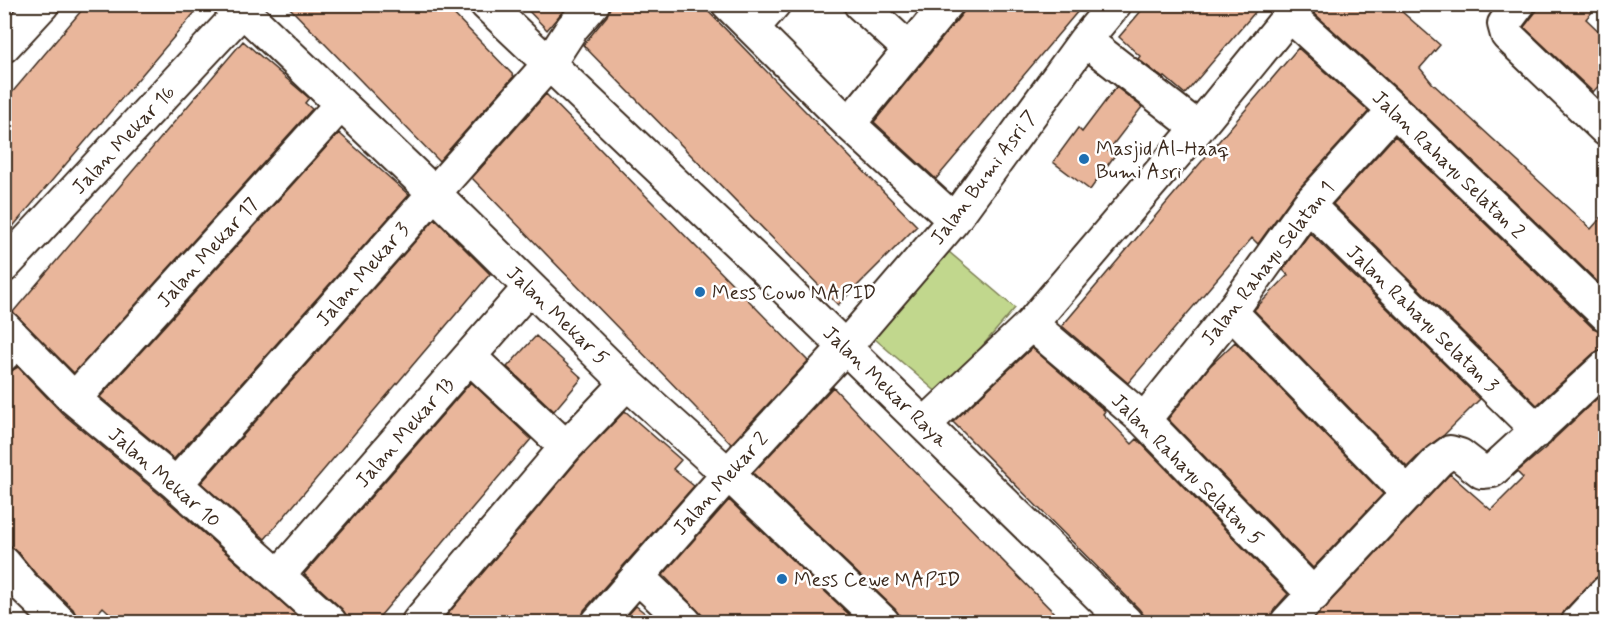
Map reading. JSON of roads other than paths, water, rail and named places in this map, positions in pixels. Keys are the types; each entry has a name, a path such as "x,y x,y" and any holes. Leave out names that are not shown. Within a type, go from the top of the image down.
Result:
{"street":[{"path":"4,46 43,4"},
{"name":"Jalan Mekar Raya","path":"486,4 846,346 1126,622"},
{"name":"Jalan Mekar 3","path":"176,484 548,65 572,28 593,4"},
{"path":"728,4 849,124 954,220"},
{"path":"753,28 774,4"},
{"path":"860,4 910,50"},
{"path":"849,124 947,4"},
{"name":"Jalan Bumi Asri 7","path":"846,346 954,220 1085,40 1115,4"},
{"path":"1519,4 1504,24 1507,35 1605,130"},
{"name":"Jalan Mekar 5","path":"239,8 434,193 627,383 728,474 883,622"},
{"name":"Jalan Mekar 16","path":"4,266 239,8"},
{"path":"925,424 1030,324 1198,128 1295,10"},
{"name":"Jalan Rahayu Selatan 2","path":"1295,10 1394,110 1605,315"},
{"path":"1085,40 1198,128"},
{"name":"Jalan Mekar 17","path":"74,399 341,104"},
{"name":"Jalan Rahayu Selatan 1","path":"1144,420 1231,312 1308,205 1394,110"},
{"name":"Jalan Rahayu Selatan 3","path":"1308,205 1538,431"},
{"name":"Jalan Mekar 13","path":"279,575 529,288"},
{"path":"1231,312 1408,494"},
{"name":"Jalan Rahayu Selatan 5","path":"1030,324 1144,420 1314,595"},
{"name":"Jalan Mekar 2","path":"598,622 728,474 846,346"},
{"name":"Jalan Mekar 10","path":"11,347 176,484 330,622"},
{"path":"470,357 566,447"},
{"path":"1287,622 1438,461 1450,452 1460,455 1482,472 1492,471 1538,431 1605,366"},
{"path":"418,622 566,447 627,383"},
{"path":"4,563 22,585 60,622"},
{"path":"638,577 685,622"},
{"path":"1578,622 1605,592"}],"place":[{"name":"Masjid Al-Haaq Bumi Asri","path":"1084,159"},
{"name":"Mess Cowo MAPID","path":"700,292"},
{"name":"Mess Cewe MAPID","path":"782,579"}]}
